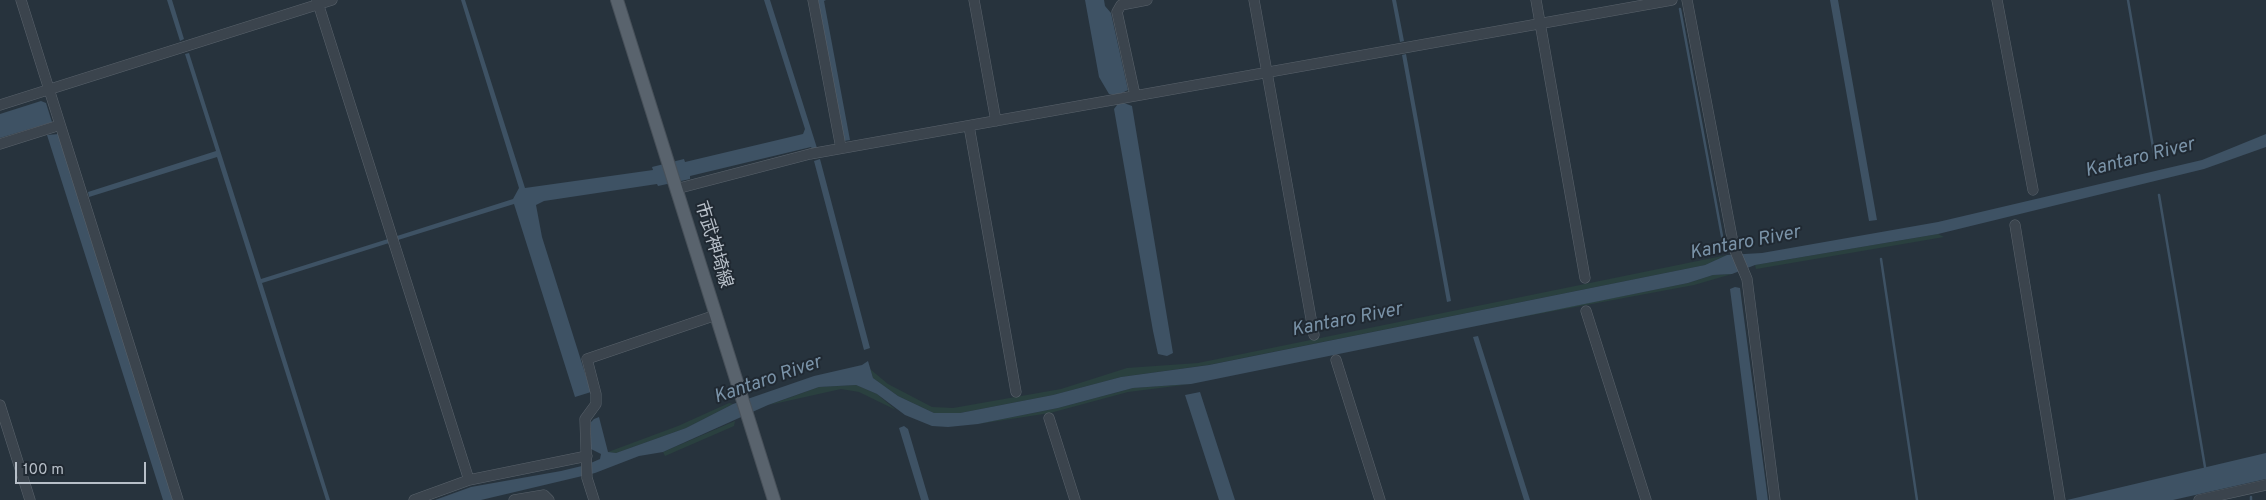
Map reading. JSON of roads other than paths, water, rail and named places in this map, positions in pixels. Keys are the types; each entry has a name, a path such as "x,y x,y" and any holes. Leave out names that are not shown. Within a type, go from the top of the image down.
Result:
{"main road":[{"name":"市武神埼線","path":"617,0 774,500"}],"street":[{"path":"21,0 49,90 54,127 178,500"},
{"path":"0,105 318,2 332,0"},
{"path":"813,0 841,148"},
{"path":"974,0 996,121"},
{"path":"1125,97 1117,12 1121,5 1147,0"},
{"path":"1254,0 1314,334"},
{"path":"1536,0 1585,278"},
{"path":"676,187 841,148 1672,0"},
{"path":"1687,0 1734,248 1746,276 1775,500"},
{"path":"1997,0 2033,190"},
{"path":"318,2 469,480"},
{"path":"969,126 1016,392"},
{"path":"0,144 54,127"},
{"path":"2015,225 2060,500"},
{"path":"1586,311 1646,500"},
{"path":"594,500 587,478 586,420 596,404 596,394 586,359 716,315"},
{"path":"1336,360 1380,500"},
{"path":"0,405 30,500"},
{"path":"1049,418 1075,500"},
{"path":"414,500 469,480 587,459"},
{"path":"2199,500 2266,485"},
{"path":"514,500 544,495 549,500"}],"water":[{"path":"167,0 172,0 184,39 180,41"},
{"path":"461,0 465,0 525,188 653,170 652,167 684,159 685,162 803,134 805,129 764,0 770,0 817,148 812,149 811,147 690,176 690,179 658,186 657,184 544,201 536,205 542,237 591,392 575,397 514,204 398,240 397,236 513,199 519,188"},
{"path":"818,0 826,0 824,1 850,140 844,141"},
{"path":"1085,0 1104,0 1105,6 1111,13 1128,90 1122,93 1124,103 1132,106 1173,353 1167,356 1158,354 1114,109 1117,105 1115,95 1109,94 1099,77"},
{"path":"1392,0 1396,0 1404,41 1400,42"},
{"path":"1830,0 1838,0 1877,220 1869,221"},
{"path":"189,53 261,279 388,239 389,243 262,283 330,500 326,500 217,157 89,197 88,192 216,151 185,54"},
{"path":"1406,54 1451,301 1447,302 1402,55"},
{"path":"41,101 46,103 52,122 0,138 0,114"},
{"path":"59,134 173,500 163,500 47,135"},
{"path":"2266,134 2266,147 2204,169 1938,234 1755,265 1732,274 1713,275 1688,283 1191,384 1133,388 1058,408 978,424 948,427 932,426 905,415 877,394 856,385 819,387 768,405 663,452 639,456 595,473 481,500 435,500 471,487 561,471 586,465 600,459 601,454 591,449 591,422 599,417 608,452 616,453 686,428 733,404 814,376 862,365 868,361 873,378 898,396 934,413 960,413 1053,395 1121,377 1209,365 1705,265 1727,255 1762,253 1938,222 2202,160"},
{"path":"820,159 870,348 864,350 814,161"},
{"path":"1740,288 1768,500 1757,500 1730,289"},
{"path":"1478,336 1530,500 1524,500 1473,337"},
{"path":"1200,392 1235,500 1219,500 1185,395"},
{"path":"904,426 908,429 929,500 921,500 899,428"},
{"path":"2266,453 2266,479 2173,500 2067,500"}],"waterway":[{"name":"Kantaro River","path":"2128,0 2154,153"},
{"name":"Kantaro River","path":"1680,9 1724,247"},
{"path":"2159,195 2205,467"},
{"path":"1881,259 1917,500"}]}
